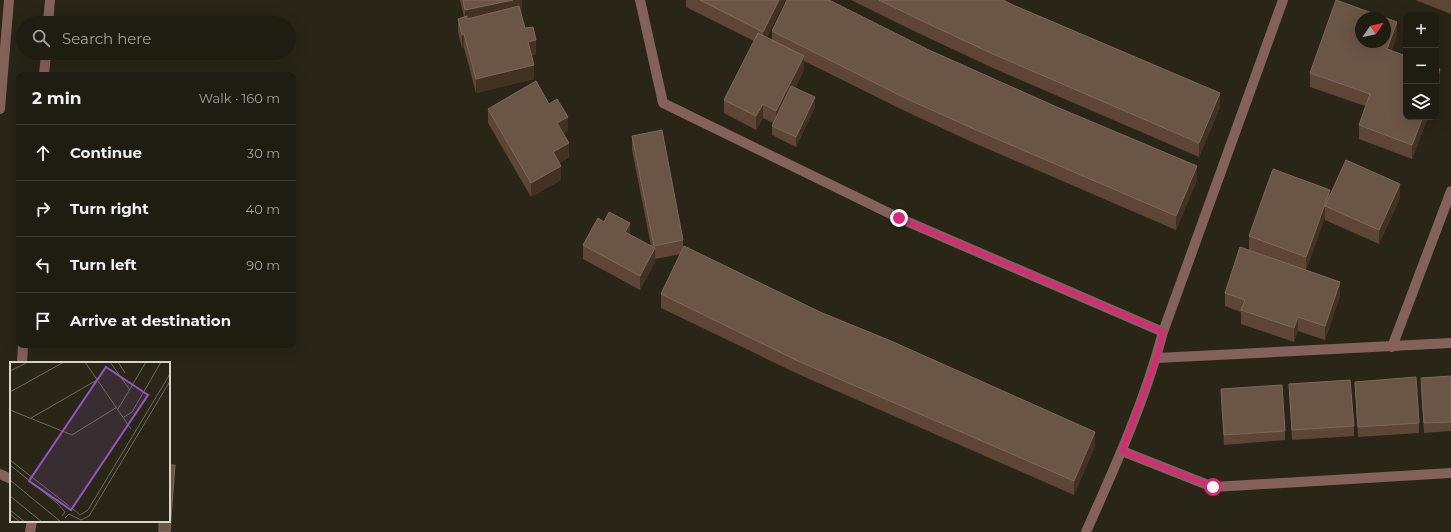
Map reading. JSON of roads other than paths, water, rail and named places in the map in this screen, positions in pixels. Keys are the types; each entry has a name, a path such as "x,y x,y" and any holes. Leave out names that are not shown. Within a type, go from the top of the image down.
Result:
{"street":[{"path":"0,109 9,0"},
{"path":"49,16 50,0"},
{"path":"640,0 663,103 899,218 1163,332"},
{"path":"1086,532 1122,451 1157,358 1163,332 1283,0"},
{"path":"44,72 45,60"},
{"path":"1392,347 1451,191"},
{"path":"1157,358 1451,343"},
{"path":"22,362 23,348"},
{"path":"1122,451 1213,487 1451,474"},
{"path":"0,474 10,479"},
{"path":"30,532 32,522"}]}
